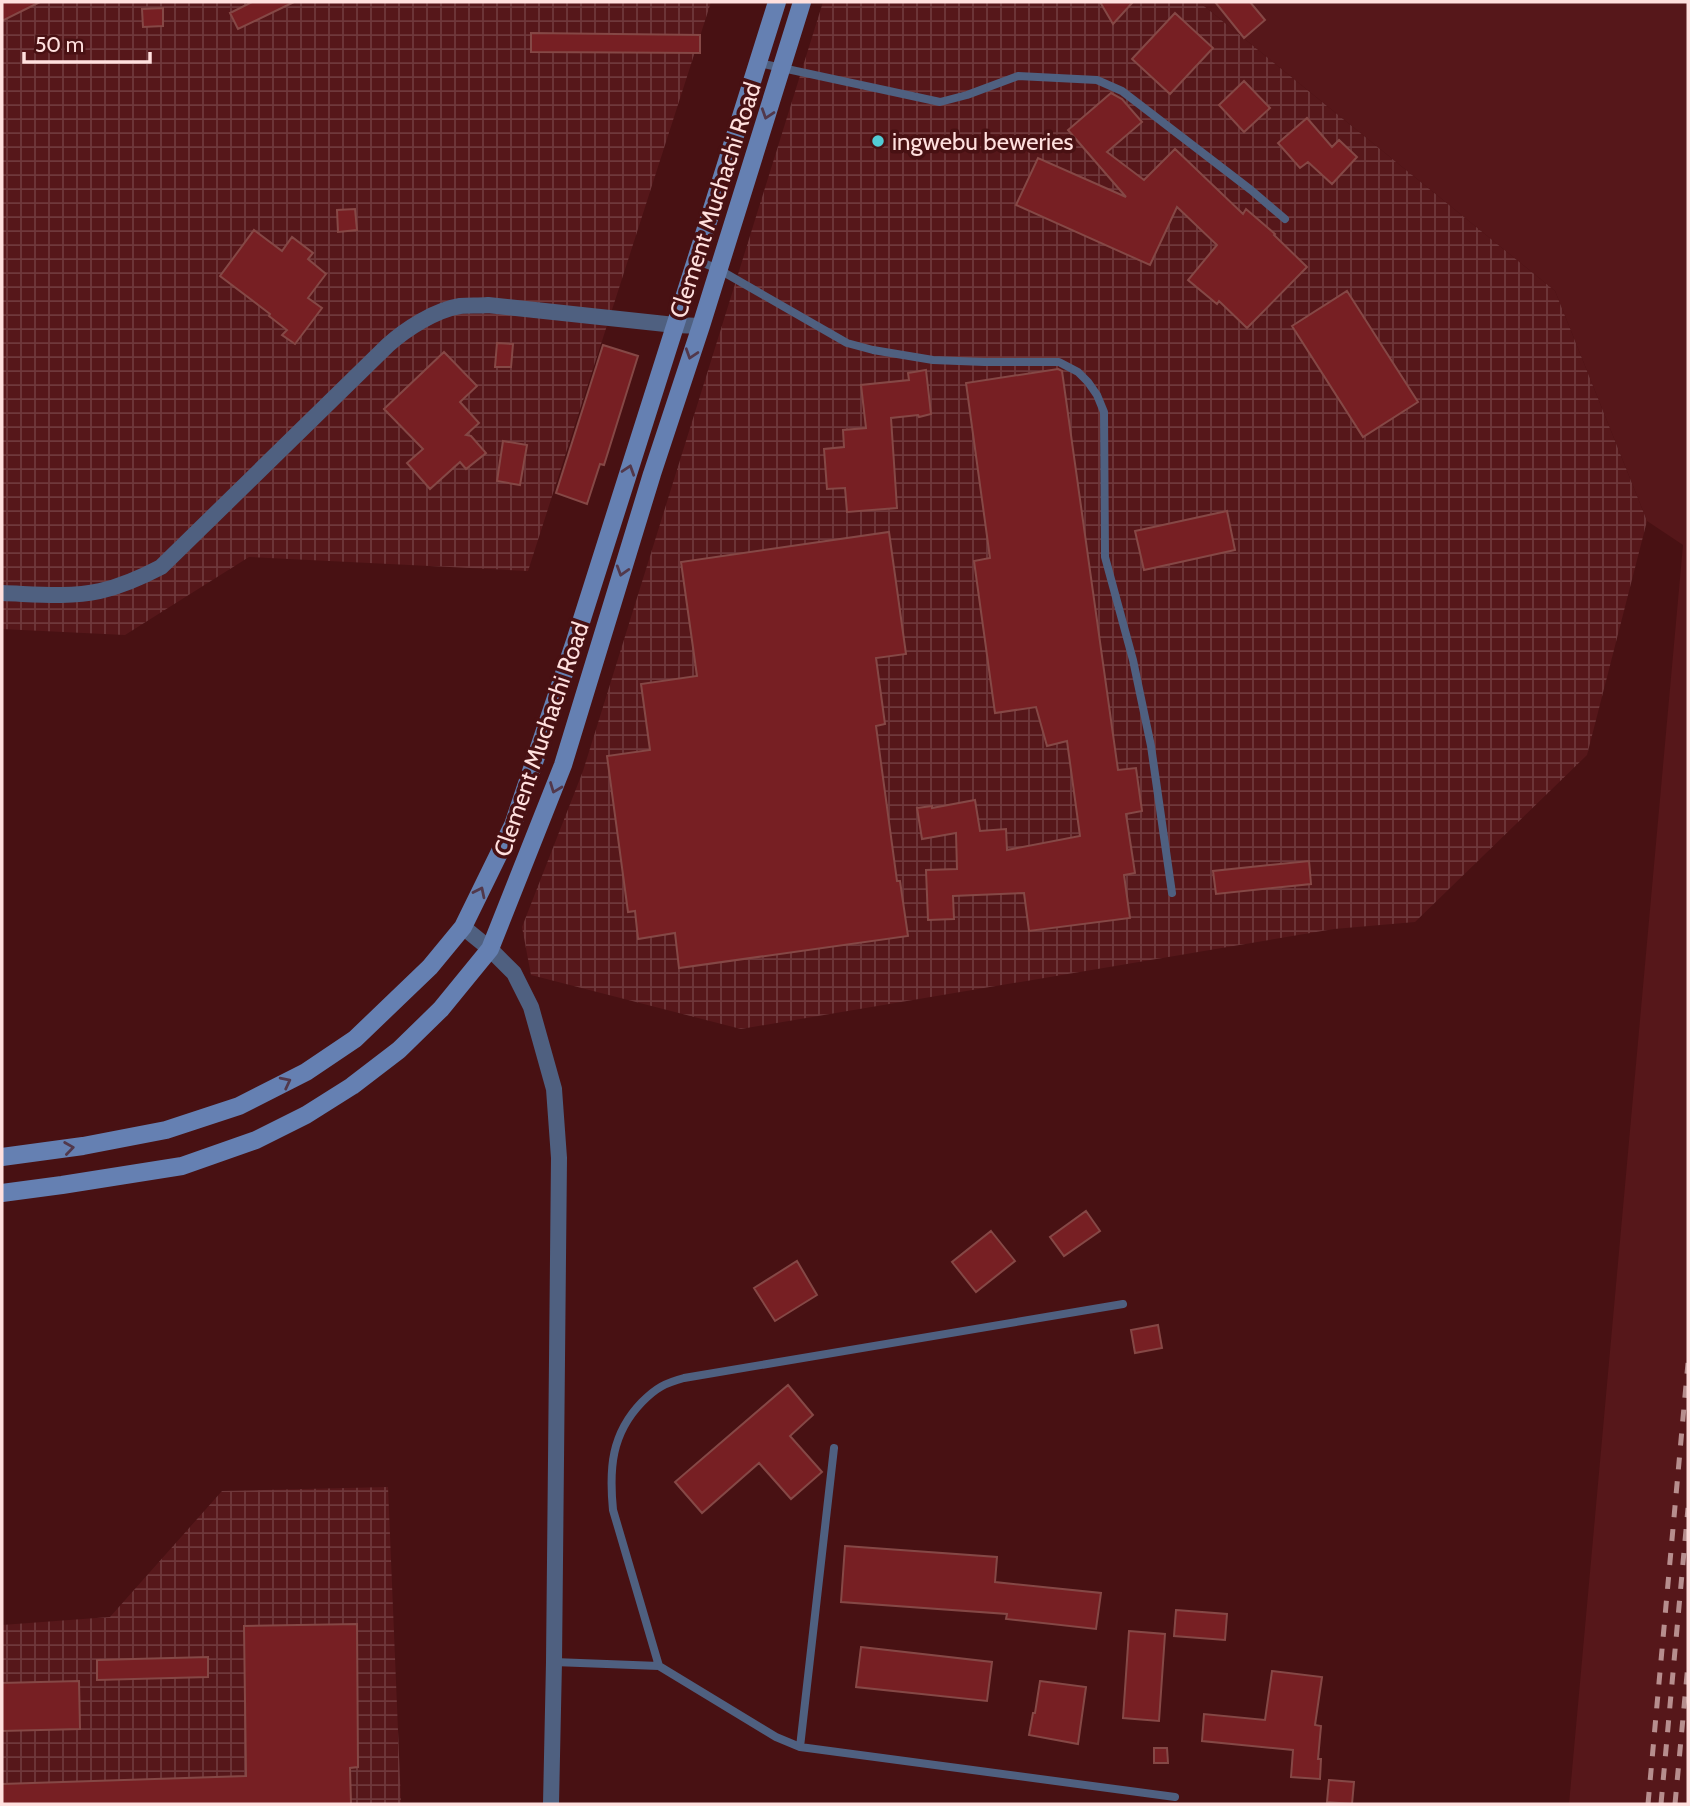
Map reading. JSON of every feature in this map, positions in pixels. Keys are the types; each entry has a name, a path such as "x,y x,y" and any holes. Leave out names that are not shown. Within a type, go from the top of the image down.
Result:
{"main road":[{"name":"Clement Muchachi Road","path":"2,1157 83,1146 166,1130 239,1106 306,1072 355,1039 430,967 463,927 513,825 575,641 777,2"},
{"name":"Clement Muchachi Road","path":"2,1193 182,1166 256,1140 306,1115 352,1086 399,1050 441,1009 491,949 563,765 802,2"}],"street":[{"path":"2,593 63,595 99,592 136,580 161,567 388,345 404,331 429,318 458,307 488,305 701,326"},
{"path":"463,927 491,949 514,973 531,1007 554,1089 558,1125 551,1804"}],"lane":[{"path":"759,63 940,102 1018,76 1097,80 1122,91 1285,219"},
{"path":"696,260 718,269 847,343 873,350 933,359 1059,362 1078,372 1088,382 1104,412 1105,557 1133,660 1151,746 1172,893"},
{"path":"659,1666 613,1510 611,1484 612,1461 625,1421 652,1392 667,1382 684,1377 1123,1304"},
{"path":"800,1747 834,1448"},
{"path":"554,1662 659,1666 776,1737 800,1747 1175,1797"}],"shaded area":[{"path":"2,2 711,2 528,571 249,557 125,635 2,629"},
{"path":"823,2 1199,2 1555,291 1647,521 1587,755 1415,922 1334,929 741,1029 531,975 522,927 583,771"},
{"path":"1199,2 1688,2 1688,1804 1569,1804 1683,545 1647,521 1555,291"},
{"path":"388,1487 401,1804 2,1804 2,1625 110,1617 222,1491"}],"building":[{"path":"2,2 40,2 2,21"},
{"path":"252,2 294,2 238,29 230,13"},
{"path":"1100,2 1133,2 1113,24"},
{"path":"1215,2 1250,2 1265,20 1244,38"},
{"path":"163,8 163,26 143,27 142,9"},
{"path":"1175,13 1213,48 1170,94 1132,59"},
{"path":"531,33 700,35 700,53 531,52"},
{"path":"1244,81 1270,108 1244,132 1219,105"},
{"path":"1111,93 1122,99 1142,122 1107,152 1144,180 1175,149 1243,214 1246,209 1275,234 1307,267 1247,328 1219,301 1217,304 1188,280 1217,245 1177,207 1150,265 1016,205 1038,158 1126,197 1068,130"},
{"path":"1307,118 1332,147 1339,140 1357,157 1332,184 1308,162 1300,168 1278,143"},
{"path":"355,209 357,230 338,232 337,210"},
{"path":"254,230 282,251 292,237 313,253 308,259 326,274 308,298 322,308 295,344 282,335 287,330 269,316 270,314 220,276"},
{"path":"1347,291 1418,402 1363,437 1292,326"},
{"path":"497,343 513,344 511,367 495,367"},
{"path":"603,345 638,356 604,465 600,464 587,504 556,493"},
{"path":"444,352 477,386 460,402 479,423 466,435 471,436 486,453 466,469 460,462 430,489 407,463 423,449 384,409"},
{"path":"1058,369 1062,371 1118,770 1136,768 1142,811 1126,814 1135,873 1124,875 1130,918 1029,931 1024,893 953,896 954,919 928,920 926,870 957,869 956,833 922,839 917,808 975,800 980,831 1006,829 1007,850 1080,836 1067,741 1047,746 1036,707 995,713 974,561 990,558 966,383"},
{"path":"926,370 931,414 891,418 897,508 847,512 845,488 827,489 824,449 844,447 843,430 866,428 861,385 909,380 908,373"},
{"path":"503,441 527,445 520,485 497,481"},
{"path":"1227,511 1235,550 1144,570 1135,531"},
{"path":"889,532 906,654 876,658 885,724 876,726 897,881 900,881 908,936 679,968 675,933 638,939 635,911 628,912 607,756 650,750 641,684 697,676 681,562"},
{"path":"1309,861 1311,884 1216,894 1213,871"},
{"path":"1086,1211 1100,1231 1064,1256 1050,1237"},
{"path":"991,1231 1015,1261 976,1292 952,1262"},
{"path":"797,1261 817,1295 775,1321 754,1288"},
{"path":"1158,1325 1162,1348 1135,1353 1131,1330"},
{"path":"788,1385 813,1415 790,1436 822,1472 791,1499 759,1463 702,1513 675,1482"},
{"path":"845,1546 997,1557 995,1582 1101,1593 1096,1629 1006,1619 1007,1614 841,1602"},
{"path":"1176,1610 1227,1614 1225,1640 1174,1636"},
{"path":"357,1624 358,1767 350,1768 351,1804 2,1804 2,1784 246,1776 244,1626"},
{"path":"1129,1631 1165,1634 1159,1721 1123,1718"},
{"path":"861,1647 992,1662 987,1701 856,1687"},
{"path":"208,1657 208,1677 97,1680 97,1660"},
{"path":"1272,1671 1322,1677 1315,1725 1321,1726 1318,1759 1321,1759 1320,1779 1291,1777 1293,1750 1202,1741 1204,1714 1265,1720"},
{"path":"79,1681 80,1729 2,1731 2,1683"},
{"path":"1040,1681 1086,1687 1078,1744 1029,1735"},
{"path":"1154,1748 1167,1748 1168,1763 1154,1763"},
{"path":"1329,1780 1354,1782 1352,1804 1327,1802"}],"railway":[{"path":"1648,1804 1688,1363"},
{"path":"1661,1804 1688,1508"},
{"path":"1675,1804 1688,1664"}],"place":[{"name":"ingwebu beweries","path":"878,141"}]}
